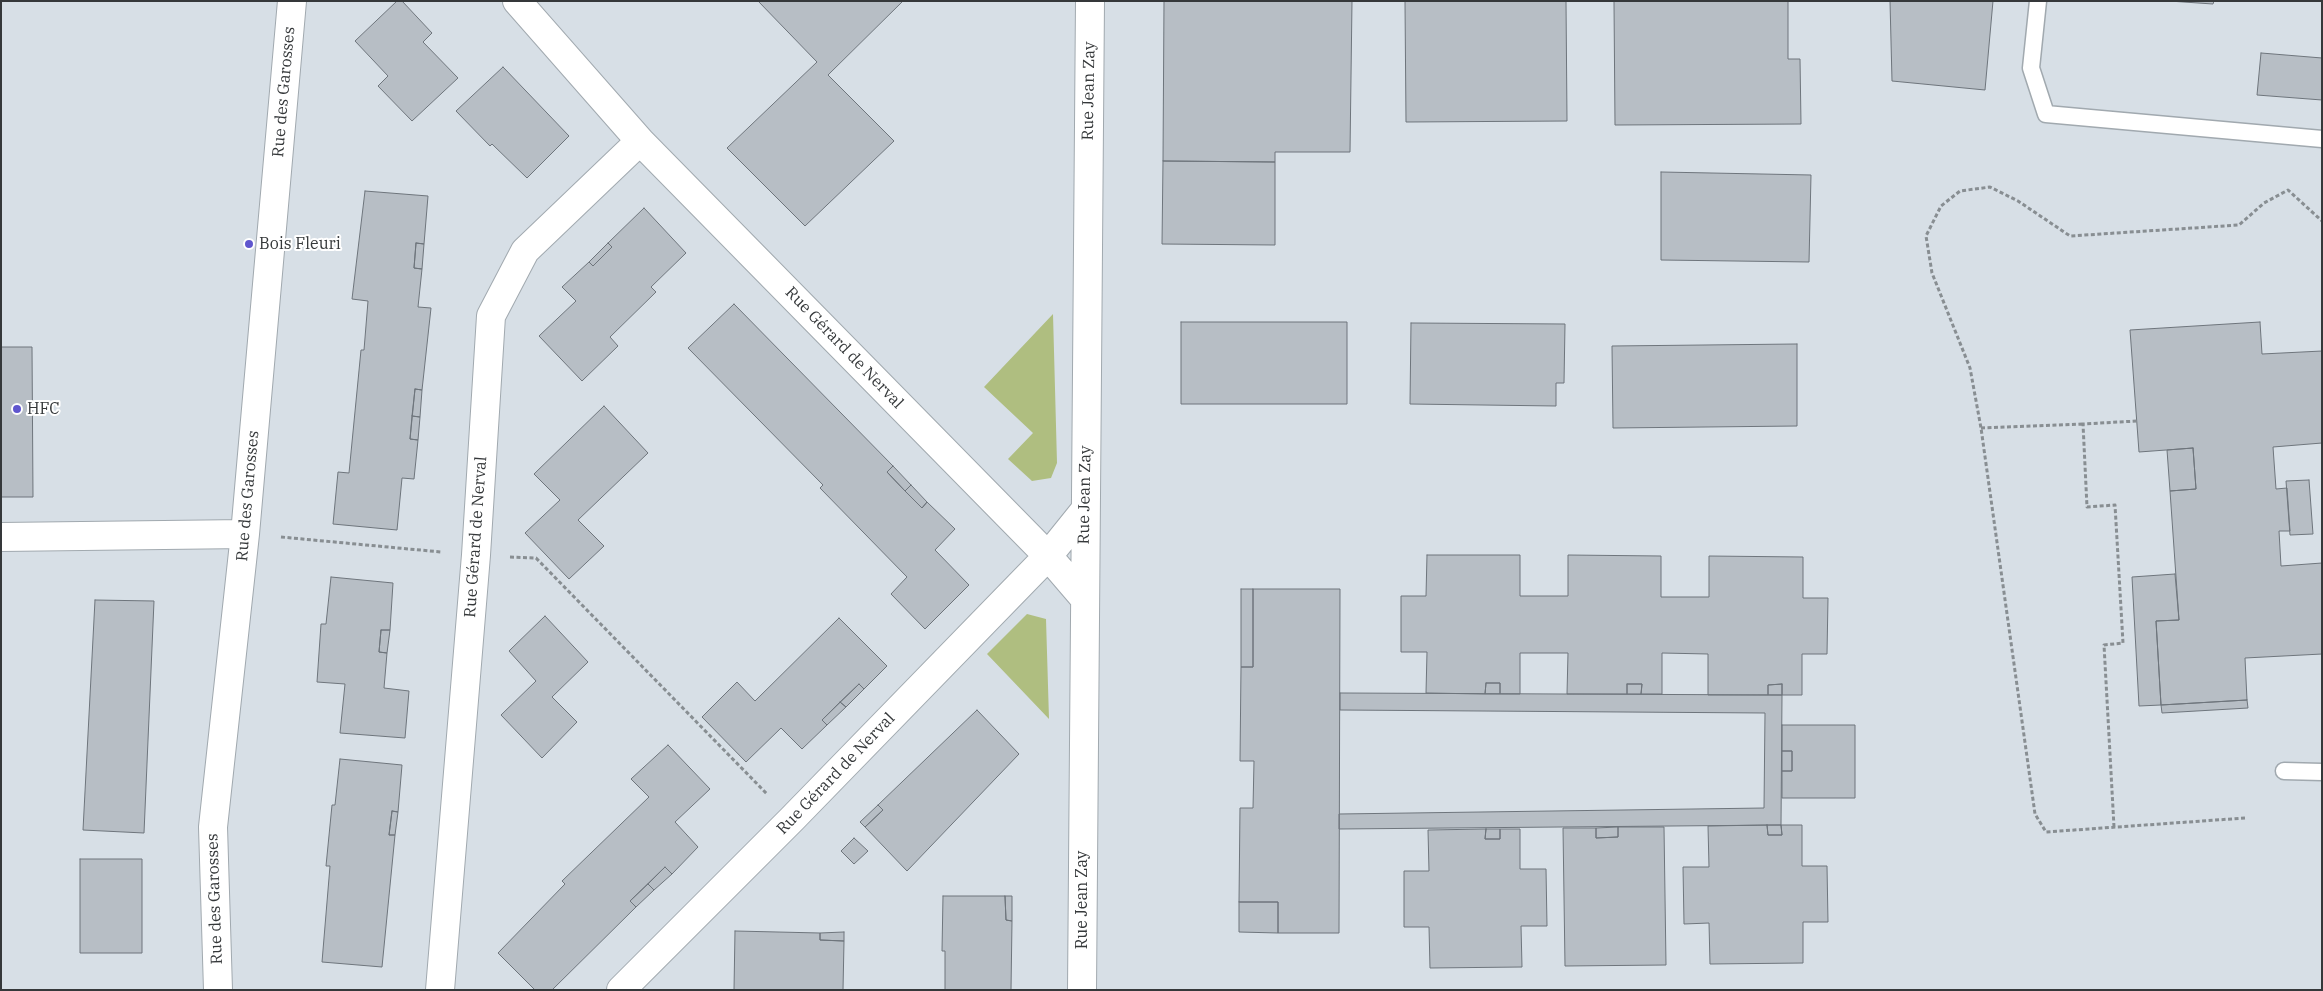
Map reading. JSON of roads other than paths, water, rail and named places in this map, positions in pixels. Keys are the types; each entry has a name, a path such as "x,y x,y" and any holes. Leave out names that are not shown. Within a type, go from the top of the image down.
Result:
{"street":[{"name":"Rue des Garosses","path":"218,990 213,827 246,534 292,1"},
{"name":"Rue Gérard de Nerval","path":"517,1 640,141 1048,556 1084,598"},
{"name":"Rue Jean Zay","path":"1082,990 1090,1"},
{"name":"Rue Gérard de Nerval","path":"440,990 476,555 492,316 525,251 640,141"},
{"name":"Rue Gérard de Nerval","path":"621,990 792,819 1048,556 1085,510"},
{"path":"1,537 246,534"}],"lane":[{"path":"2038,1 2031,68 2046,114 2322,139"},
{"path":"2284,771 2322,772"}],"place":[{"name":"Bois Fleuri","path":"249,244"},
{"name":"HFC","path":"17,409"}]}
